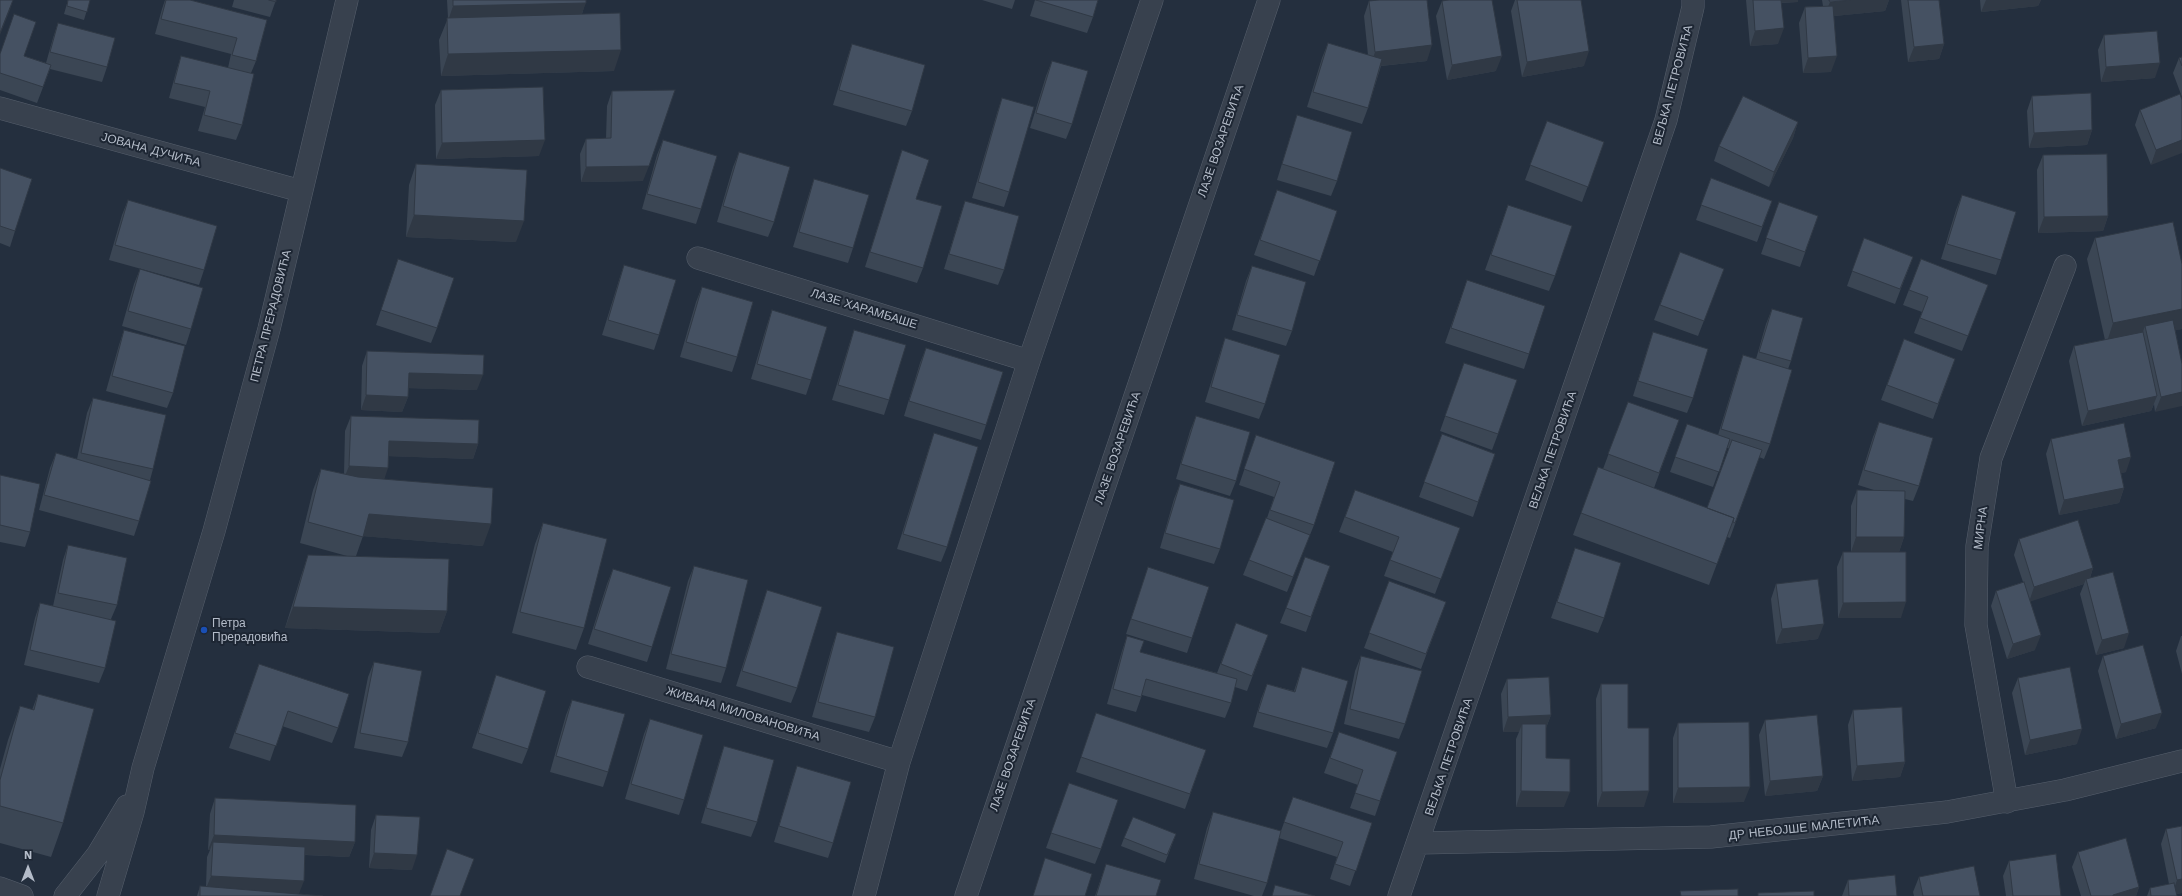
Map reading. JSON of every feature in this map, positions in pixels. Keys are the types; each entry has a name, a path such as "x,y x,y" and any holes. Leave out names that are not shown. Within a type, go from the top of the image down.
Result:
{"street":[{"name":"ПЕТРА ПРЕРАДОВИЋА","path":"108,896 133,812 143,768 216,523 269,329 347,0"},
{"path":"864,896 899,762 1029,361 1152,0"},
{"name":"ЛАЗЕ ВОЗАРЕВИЋА","path":"966,896 1268,0"},
{"name":"ВЕЉКА ПЕТРОВИЋА","path":"1400,896 1666,120 1693,7 1693,0"},
{"name":"ЈОВАНА ДУЧИЋА","path":"0,108 302,191"},
{"name":"ЛАЗЕ ХАРАМБАШЕ","path":"698,258 1029,361"},
{"name":"МИРНА","path":"2007,802 1976,624 1977,546 1991,458 2065,266"},
{"name":"ЖИВАНА МИЛОВАНОВИЋА","path":"588,667 899,762"},
{"name":"ДР НЕБОЈШЕ МАЛЕТИЋА","path":"1419,843 1711,837 1947,812 2007,802 2182,761"},
{"name":"ПЕТРА ПРЕРАДОВИЋА","path":"65,896 98,854 127,806 143,768"},
{"path":"0,888 22,896"}],"building":[{"path":"0,0 13,0 0,33"},
{"path":"68,0 90,0 87,12 67,6"},
{"path":"166,0 190,0 267,20 256,61 232,55 237,38 161,19"},
{"path":"453,0 586,0 586,3 453,6"},
{"path":"1036,0 1098,0 1093,17"},
{"path":"1427,0 1432,45 1375,52 1369,1"},
{"path":"1492,0 1502,56 1452,65 1442,1"},
{"path":"1517,0 1581,0 1589,51 1527,62"},
{"path":"1753,0 1781,0 1784,28 1755,31"},
{"path":"1829,0 1851,0 1830,2"},
{"path":"1908,0 1939,0 1944,44 1914,47"},
{"path":"1833,6 1837,56 1808,58 1805,7"},
{"path":"620,13 621,50 448,54 447,18"},
{"path":"14,14 36,22 24,56 51,65 43,87 0,73 0,54"},
{"path":"58,23 115,38 107,67 50,52"},
{"path":"2157,31 2160,63 2106,67 2104,35"},
{"path":"1328,43 1382,59 1368,108 1313,92"},
{"path":"852,44 925,65 912,111 839,90"},
{"path":"181,56 254,74 242,125 204,115 210,91 174,83"},
{"path":"2182,57 2182,66 2179,58"},
{"path":"1052,61 1088,71 1072,124 1036,113"},
{"path":"543,87 545,140 442,143 441,90"},
{"path":"675,90 649,166 586,167 586,139 611,138 612,91"},
{"path":"2091,93 2092,130 2034,133 2032,96"},
{"path":"2180,94 2182,100 2182,140 2156,150 2140,110"},
{"path":"1743,96 1798,122 1774,172 1719,146"},
{"path":"1002,98 1034,107 1009,192 978,182"},
{"path":"1297,115 1352,132 1337,181 1282,164"},
{"path":"1547,121 1604,142 1588,187 1530,165"},
{"path":"663,140 717,156 701,209 647,194"},
{"path":"902,150 929,160 916,199 942,206 923,268 870,252"},
{"path":"739,152 790,167 774,222 723,206"},
{"path":"2107,154 2108,216 2044,217 2043,155"},
{"path":"416,164 527,170 524,221 414,215"},
{"path":"0,168 32,179 15,231 0,226"},
{"path":"1711,178 1772,201 1762,227 1701,205"},
{"path":"814,179 869,195 853,248 799,232"},
{"path":"1277,190 1337,211 1320,261 1260,240"},
{"path":"1962,195 2016,212 2001,260 1947,244"},
{"path":"128,200 217,226 204,270 115,245"},
{"path":"965,201 1019,216 1004,270 949,254"},
{"path":"1779,202 1818,216 1805,252 1766,238"},
{"path":"1508,205 1572,226 1555,276 1491,255"},
{"path":"2173,222 2182,264 2182,309 2113,323 2095,238"},
{"path":"1864,238 1913,257 1900,289 1852,271"},
{"path":"1680,252 1724,269 1704,321 1660,305"},
{"path":"398,259 454,278 437,328 381,310"},
{"path":"1921,259 1988,285 1968,336 1920,318 1928,297 1909,290"},
{"path":"624,265 676,280 659,335 608,320"},
{"path":"1252,266 1306,282 1292,331 1237,315"},
{"path":"140,269 203,288 191,329 128,311"},
{"path":"1467,280 1545,306 1529,354 1451,328"},
{"path":"702,287 753,302 737,357 686,342"},
{"path":"1772,309 1803,318 1791,361 1759,352"},
{"path":"772,310 827,327 811,380 757,364"},
{"path":"2173,320 2182,364 2182,392 2161,397 2145,326"},
{"path":"124,330 185,346 173,393 112,376"},
{"path":"854,330 906,345 889,400 838,385"},
{"path":"1653,332 1708,349 1693,398 1638,381"},
{"path":"2143,332 2157,396 2088,411 2074,346"},
{"path":"1225,338 1280,355 1265,404 1211,387"},
{"path":"1904,339 1955,359 1938,404 1887,385"},
{"path":"926,348 1003,372 986,425 909,401"},
{"path":"367,351 484,355 483,375 409,373 408,397 366,395"},
{"path":"1743,355 1792,370 1770,444 1721,429"},
{"path":"1464,363 1517,380 1498,434 1445,416"},
{"path":"93,398 166,415 153,469 81,453"},
{"path":"1628,402 1679,420 1659,473 1608,454"},
{"path":"351,416 479,420 478,444 389,441 388,468 349,466"},
{"path":"1196,416 1250,432 1236,481 1181,464"},
{"path":"1879,422 1933,438 1919,486 1864,470"},
{"path":"2124,423 2131,457 2118,460 2124,488 2064,500 2051,439"},
{"path":"1687,424 1730,439 1719,472 1675,457"},
{"path":"934,433 978,447 947,547 903,534"},
{"path":"1442,434 1495,454 1478,502 1424,482"},
{"path":"1256,435 1335,462 1314,525 1270,510 1280,482 1244,469"},
{"path":"1732,440 1762,450 1735,523 1733,522 1734,518 1707,508"},
{"path":"56,453 151,481 139,521 44,495"},
{"path":"1598,467 1734,518 1717,564 1581,513"},
{"path":"321,469 358,477 493,488 491,524 369,514 363,537 308,522"},
{"path":"0,475 40,484 30,532 0,525"},
{"path":"1180,484 1234,500 1220,549 1165,533"},
{"path":"1355,490 1460,528 1441,579 1390,560 1399,537 1345,517"},
{"path":"1857,490 1905,491 1904,537 1856,537"},
{"path":"1266,518 1310,535 1293,577 1249,560"},
{"path":"2078,520 2093,568 2034,587 2019,539"},
{"path":"543,523 607,539 584,628 520,612"},
{"path":"68,545 127,558 117,605 58,593"},
{"path":"1575,548 1621,563 1604,618 1557,602"},
{"path":"1843,552 1906,552 1906,602 1843,603"},
{"path":"308,555 449,559 447,611 293,607"},
{"path":"1305,557 1330,566 1311,617 1286,608"},
{"path":"694,566 748,580 726,668 671,654"},
{"path":"1148,567 1209,587 1192,638 1131,619"},
{"path":"613,569 671,587 652,647 594,629"},
{"path":"2113,572 2129,633 2102,640 2086,579"},
{"path":"1818,579 1824,624 1782,629 1776,584"},
{"path":"1389,581 1446,602 1426,654 1369,633"},
{"path":"2024,582 2041,635 2013,644 1996,591"},
{"path":"767,590 822,607 797,688 742,671"},
{"path":"40,603 116,621 105,668 30,650"},
{"path":"1236,623 1268,635 1252,676 1221,664"},
{"path":"837,632 894,647 875,717 818,702"},
{"path":"1127,636 1144,641 1140,652 1237,679 1231,703 1146,679 1141,697 1113,689"},
{"path":"2143,645 2162,713 2121,724 2103,656"},
{"path":"1361,656 1422,671 1405,724 1350,709"},
{"path":"374,662 422,671 408,742 360,733"},
{"path":"259,664 349,694 338,728 288,711 276,746 235,733"},
{"path":"1302,667 1348,681 1333,733 1258,712 1267,684 1295,692"},
{"path":"2070,667 2082,729 2030,740 2018,678"},
{"path":"496,675 546,691 528,749 478,733"},
{"path":"1549,677 1551,715 1508,717 1507,679"},
{"path":"1601,684 1628,684 1628,728 1649,728 1649,791 1602,792"},
{"path":"38,694 94,709 63,823 0,806 0,780 20,706 34,710"},
{"path":"572,700 625,714 608,772 556,756"},
{"path":"1902,707 1905,762 1857,766 1853,710"},
{"path":"1096,713 1206,750 1190,794 1081,757"},
{"path":"1817,715 1823,776 1770,781 1765,720"},
{"path":"650,719 703,735 684,800 631,784"},
{"path":"1749,722 1750,787 1678,788 1678,723"},
{"path":"1522,724 1546,724 1546,758 1570,759 1570,792 1521,791"},
{"path":"1339,732 1397,752 1380,801 1355,793 1363,770 1330,758"},
{"path":"724,746 774,760 757,822 706,808"},
{"path":"797,766 851,782 833,843 779,826"},
{"path":"1069,783 1118,800 1101,849 1051,833"},
{"path":"1293,797 1372,823 1356,871 1335,864 1343,842 1284,822"},
{"path":"215,798 356,805 355,842 214,835"},
{"path":"1213,812 1281,831 1267,883 1199,864"},
{"path":"376,815 420,817 417,855 374,853"},
{"path":"1133,817 1176,834 1167,855 1124,838"},
{"path":"2182,826 2182,879 2177,880 2166,829"},
{"path":"2126,838 2139,887 2113,896 2091,896 2078,852"},
{"path":"213,842 305,847 304,881 211,876"},
{"path":"447,849 474,859 460,896 430,896"},
{"path":"2056,854 2061,896 2013,896 2009,861"},
{"path":"1045,858 1092,874 1085,896 1033,896"},
{"path":"1106,864 1161,880 1156,896 1096,896"},
{"path":"1974,866 1980,896 1923,896 1919,877"},
{"path":"1895,875 1897,896 1849,896 1848,880"},
{"path":"2174,883 2177,896 2151,896 2150,888"},
{"path":"1275,885 1315,896 1272,896"},
{"path":"200,886 323,896 200,896"},
{"path":"1738,889 1738,896 1681,896 1680,891"},
{"path":"1814,891 1814,896 1758,896 1758,893"}],"place":[{"name":"Петра Прерадовића","path":"204,630"}]}
